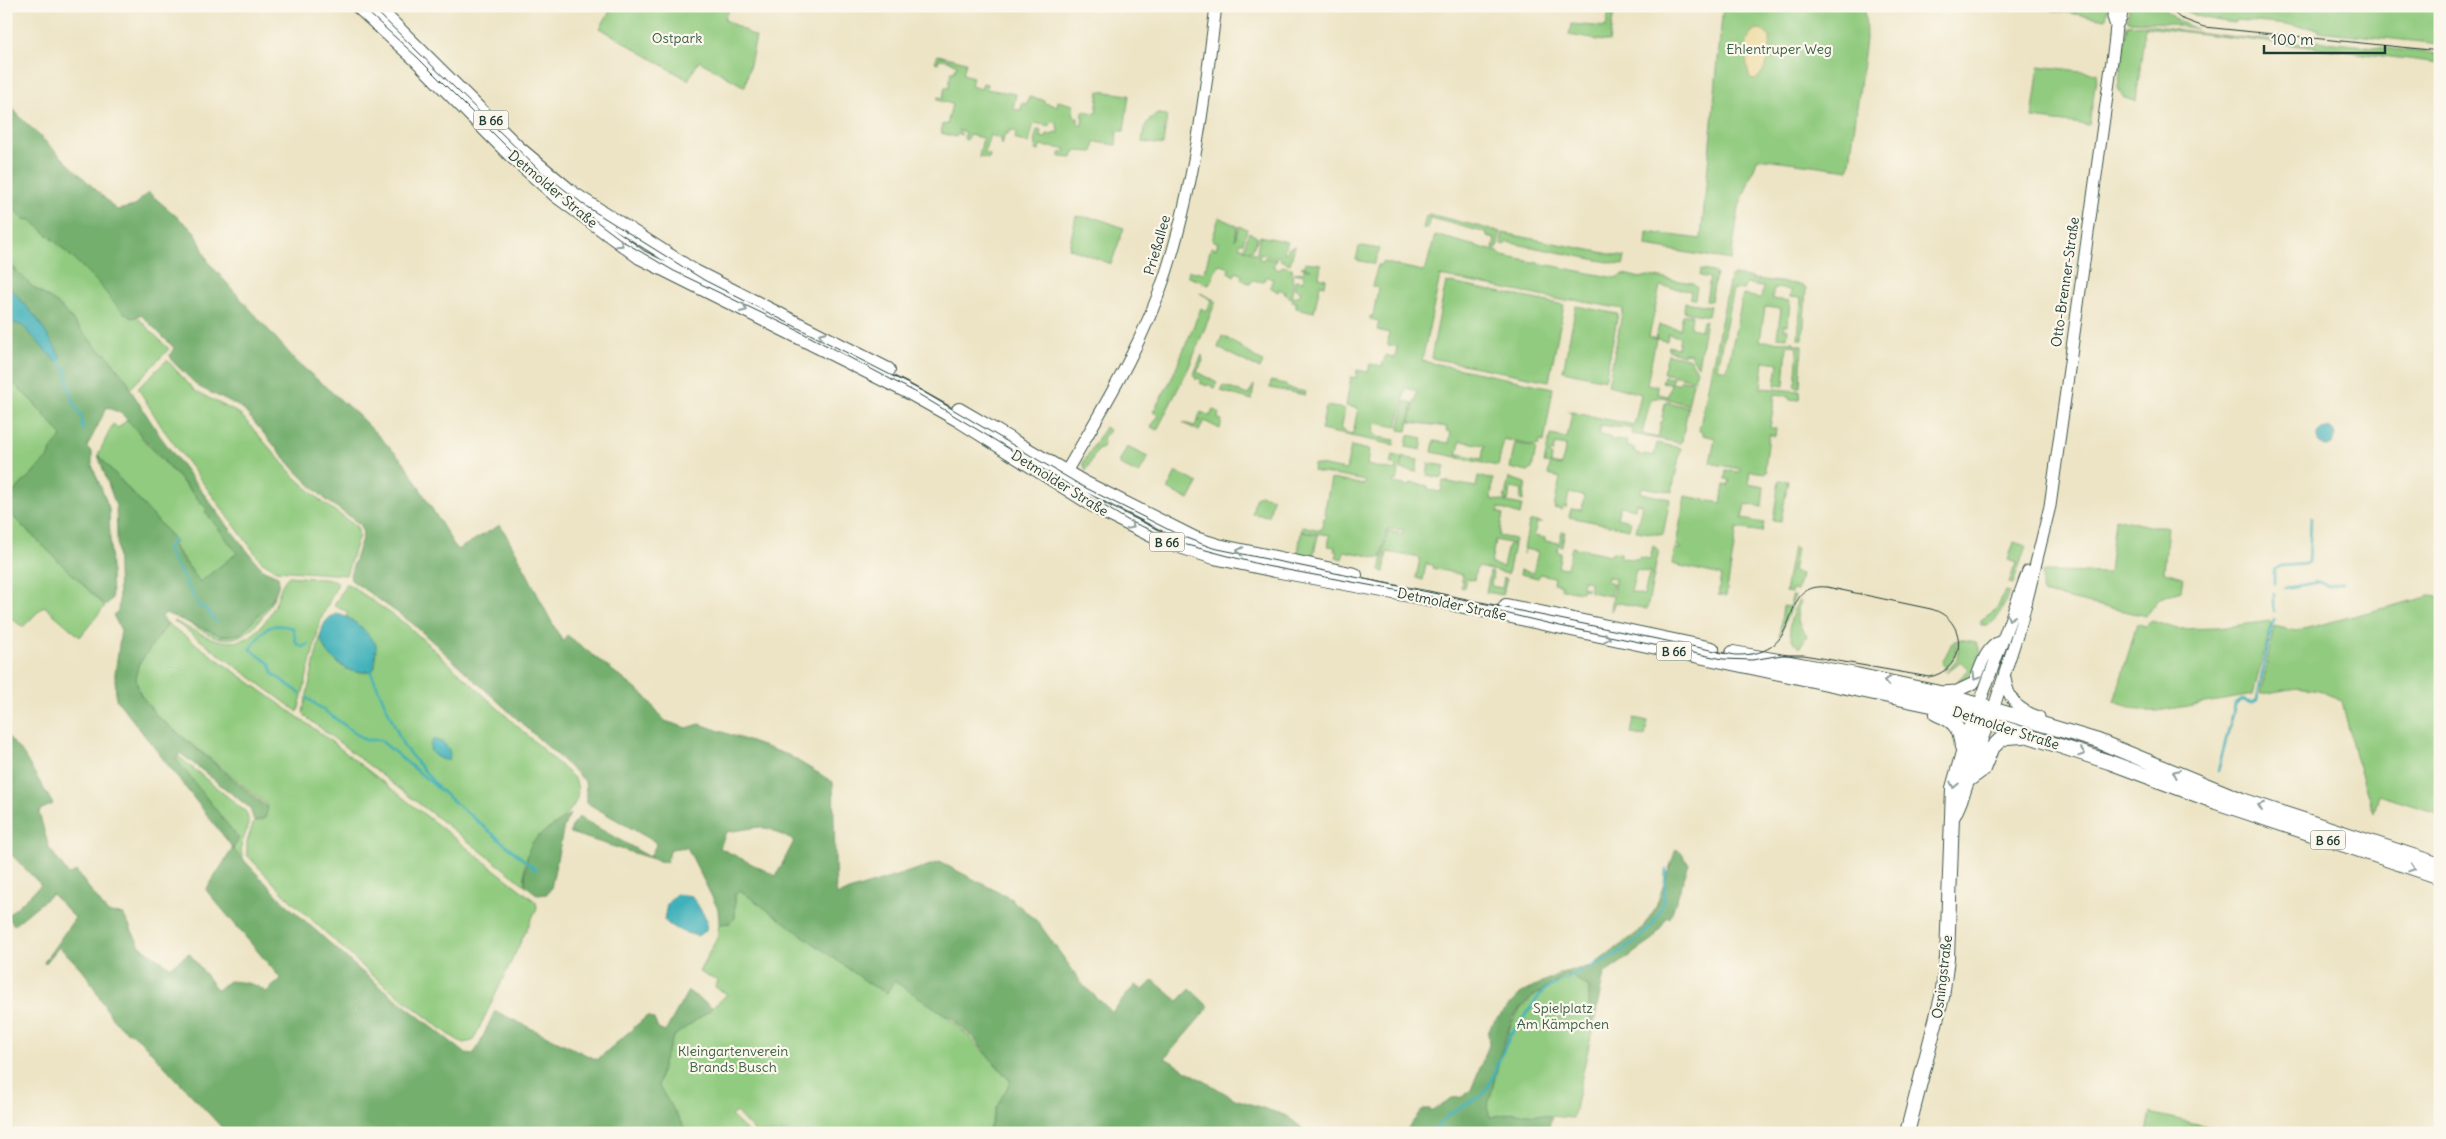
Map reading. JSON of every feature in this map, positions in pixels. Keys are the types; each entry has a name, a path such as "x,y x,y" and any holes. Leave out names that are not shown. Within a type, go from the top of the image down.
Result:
{"main road":[{"name":"Detmolder Straße","path":"358,6 416,59 511,155 556,196 640,257 703,283 850,355 1062,478 1195,539 1287,567 1560,622 1936,706 1983,714 2098,741 2242,800 2440,865"},
{"name":"Detmolder Straße","path":"375,6 544,171 588,204 703,283"},
{"name":"Detmolder Straße","path":"1560,622 1856,675 1935,692 2036,738 2148,775 2216,802 2440,877"},
{"path":"1868,690 1880,699 1951,720 1959,730 1962,753"},
{"name":"Osningstraße","path":"1907,1133 1942,997 1947,958 1953,788 1962,753 1983,714"},
{"name":"Osningstraße","path":"1952,818 1968,780 1983,714"},
{"path":"1968,780 1983,769 1991,749 2000,740 2016,736 2036,738"}],"street":[{"name":"Prießallee","path":"1062,478 1116,386 1143,331 1166,274 1194,162 1216,6"},
{"name":"Otto-Brenner-Straße","path":"2114,6 2113,17 2116,26"},
{"name":"Otto-Brenner-Straße","path":"1983,714 2005,674 2022,620 2052,494 2116,26 2121,18 2123,6"},
{"name":"Otto-Brenner-Straße","path":"1983,714 1985,695 2001,641 2040,542"},
{"name":"B 66","path":"1935,692 1957,691 1974,684 1987,652 1996,643 2001,641"},
{"path":"2005,674 2008,691 2016,707 2027,713 2078,730 2098,741"}],"green space":[{"name":"Ostpark","path":"613,6 731,6 724,19 756,37 745,87 699,61 688,80 600,28"},
{"name":"Ehlentruper Weg","path":"1723,6 1865,6 1866,39 1849,170 1758,158 1739,207 1731,260 1646,246 1647,232 1701,239"},
{"path":"2052,6 2108,6 2106,19 2051,10"},
{"path":"2129,6 2161,6 2178,21 2197,29 2166,23 2128,21"},
{"path":"2178,6 2440,6 2440,44 2318,31 2317,28 2236,20 2235,23 2220,21 2191,14"},
{"path":"1609,11 1614,12 1609,42 1569,35 1571,24 1606,27"},
{"path":"2127,25 2150,25 2316,45 2317,41 2440,54 2440,63 2145,27 2136,101 2124,98 2118,88"},
{"path":"938,55 966,62 963,74 973,77 971,86 981,89 983,83 987,84 986,89 1016,94 1013,109 1021,110 1022,103 1027,104 1029,97 1044,100 1044,103 1057,106 1058,101 1073,105 1074,117 1078,117 1078,125 1082,125 1083,111 1096,113 1099,91 1129,95 1124,131 1117,131 1116,145 1095,142 1093,152 1074,151 1072,158 1060,157 1060,153 1065,152 1066,149 1040,146 1039,151 1035,150 1036,143 1034,142 1037,130 1041,130 1040,137 1046,138 1047,134 1053,135 1054,132 1058,133 1057,123 1051,122 1050,126 1034,123 1029,144 1015,139 1016,132 1010,130 1008,134 1005,133 1002,145 1001,139 990,135 984,153 990,155 989,159 979,157 983,138 969,135 967,140 964,139 965,132 958,130 962,135 957,134 956,137 941,133 943,124 947,125 952,104 937,100 938,97 943,98 945,87 949,88 951,72 954,72 957,65 948,60 939,59 938,63 935,62"},
{"path":"2039,66 2097,73 2089,125 2032,118"},
{"path":"6,101 23,120 117,210 135,206 148,192 195,232 209,263 297,362 358,415 404,462 457,550 500,525 563,642 567,635 645,696 665,721 687,728 700,724 788,755 833,782 836,895 940,862 1010,898 1038,922 1083,985 1112,1012 1135,985 1143,990 1153,980 1178,1001 1190,989 1209,1007 1165,1058 1235,1099 1287,1116 1308,1133 988,1133 996,1108 1011,1081 974,1039 952,1019 894,981 887,993 871,985 741,891 735,894 735,918 730,923 719,924 718,909 687,847 671,849 666,863 570,833 573,823 579,817 650,857 657,843 587,803 585,781 412,623 351,580 350,575 363,535 361,525 326,500 297,472 242,408 199,387 173,362 170,355 174,348 141,315 132,318 122,311 97,282 65,250 31,220 23,219 6,202","holes":["759,827 770,829 794,841 776,876 720,848 726,832"]},
{"path":"1158,114 1167,115 1163,145 1142,142 1146,125 1150,119"},
{"path":"6,202 23,219 31,220 48,235 89,274 122,311 132,318 136,316 169,349 130,389 128,382 107,355 98,349 58,304 34,288 6,260"},
{"path":"1429,214 1501,232 1497,249 1493,249 1495,239 1487,236 1487,233 1430,218 1427,229 1423,228 1426,216"},
{"path":"1076,216 1099,219 1124,228 1111,264 1069,248"},
{"path":"1219,217 1237,226 1235,240 1239,226 1247,229 1243,243 1241,242 1239,246 1244,248 1249,232 1258,238 1252,250 1244,249 1260,255 1259,259 1263,260 1265,257 1276,261 1273,266 1279,270 1282,266 1292,268 1293,287 1291,298 1284,294 1285,292 1279,289 1278,292 1270,287 1273,279 1266,277 1263,282 1253,280 1250,284 1241,279 1242,275 1236,272 1234,276 1228,272 1229,268 1219,264 1209,285 1187,276 1189,271 1204,273 1211,247 1216,249 1218,242 1212,241"},
{"path":"1503,233 1625,257 1623,265 1506,242 1505,245 1501,244"},
{"path":"1435,235 1498,252 1502,256 1615,278 1624,274 1640,278 1648,276 1693,283 1697,287 1695,299 1690,298 1691,291 1660,286 1649,337 1656,339 1647,384 1657,386 1658,394 1668,396 1671,384 1662,382 1664,377 1673,378 1672,383 1677,384 1682,380 1693,382 1688,405 1662,397 1651,399 1642,434 1658,438 1661,422 1664,420 1662,417 1665,403 1667,402 1688,407 1682,441 1680,443 1632,434 1633,429 1601,425 1599,435 1610,437 1610,440 1627,441 1626,446 1634,448 1635,452 1643,456 1644,454 1654,456 1657,443 1681,448 1672,492 1642,487 1641,493 1670,499 1663,535 1636,531 1642,504 1636,503 1635,509 1620,506 1617,518 1631,521 1629,529 1569,517 1571,509 1582,510 1584,496 1569,493 1566,508 1563,507 1562,510 1554,508 1560,478 1548,475 1550,464 1544,463 1550,435 1567,438 1572,414 1567,411 1634,425 1641,394 1608,385 1623,309 1574,300 1566,301 1440,276 1422,361 1553,388 1544,442 1540,441 1539,445 1534,446 1504,439 1498,466 1458,458 1459,454 1482,459 1484,445 1460,441 1457,457 1432,452 1434,441 1449,443 1451,432 1446,431 1447,427 1410,422 1417,391 1406,388 1397,427 1375,423 1373,431 1377,437 1395,440 1394,445 1346,435 1347,433 1353,434 1358,408 1346,406 1351,377 1356,378 1357,370 1368,372 1370,364 1382,366 1386,355 1395,358 1397,346 1388,345 1389,333 1377,330 1379,321 1370,319 1370,316 1373,316 1378,288 1372,286 1378,265 1381,265 1382,262 1422,271 1426,268","holes":["1555,444 1566,446 1561,466 1551,464 1552,456 1549,454 1553,452"]},
{"path":"1260,236 1288,242 1284,252 1286,253 1289,248 1295,246 1290,264 1280,260 1281,257 1277,256 1276,259 1257,252"},
{"path":"1359,247 1380,249 1374,264 1356,260"},
{"path":"6,260 34,288 58,304 98,349 107,355 128,382 130,389 160,436 234,534 264,570 278,576 279,583 272,599 240,634 222,636 165,613 162,617 168,624 138,665 136,680 140,694 157,716 268,808 265,818 254,821 250,808 180,753 176,759 239,839 233,849 284,902 361,971 465,1053 473,1054 477,1049 495,1011 597,1060 647,1016 654,1019 658,1029 665,1032 688,991 713,1008 674,1036 663,1063 658,1085 688,1133 227,1133 139,1039 115,1021 87,976 59,947 45,964 44,962 75,918 52,894 14,925 7,916 41,885 6,849 6,734 23,754 53,804 40,810 39,813 49,848 69,875 76,871 108,913 123,914 140,946 170,967 189,953 217,990 229,981 253,985 266,992 281,979 206,890 233,848 116,699 115,674 121,630 113,615 118,611 119,601 116,506 98,455 176,541 172,545 200,582 237,553 205,511 207,509 122,414 107,407 87,447 92,452 92,465 109,508 112,599 105,606 6,510 6,500 50,455 51,449 62,436 34,403 6,376 6,320 23,326 57,361 60,358 38,320 6,283"},
{"path":"1305,262 1321,264 1319,277 1326,279 1325,286 1320,285 1314,312 1296,308 1296,302 1292,301 1293,297 1300,295 1301,291 1295,289 1295,280 1303,281 1304,275 1294,273 1304,272 1304,268 1311,269 1301,267 1305,266"},
{"path":"1701,270 1716,274 1711,301 1706,300 1710,278 1700,276"},
{"path":"1734,275 1754,278 1753,285 1745,284 1744,290 1733,289 1717,368 1727,370 1743,295 1761,298 1763,287 1755,286 1756,279 1802,285 1806,288 1803,339 1798,339 1801,298 1790,297 1791,290 1774,288 1772,299 1790,301 1788,325 1783,325 1783,329 1788,329 1787,338 1777,337 1781,309 1765,307 1760,341 1794,342 1794,344 1802,345 1800,387 1795,387 1798,346 1787,345 1784,386 1775,385 1778,363 1764,361 1761,388 1800,391 1799,400 1775,394 1770,428 1776,429 1775,436 1769,435 1765,469 1767,470 1766,473 1750,471 1748,484 1764,487 1762,507 1745,504 1742,519 1764,523 1762,532 1737,528 1726,596 1718,595 1721,575 1672,564 1675,548 1680,549 1676,545 1685,496 1721,503 1724,485 1728,486 1730,480 1725,479 1726,470 1739,472 1740,469 1710,463 1715,438 1703,435 1703,432 1699,431 1730,278"},
{"path":"1446,282 1564,305 1549,381 1431,358"},
{"path":"1200,293 1216,301 1189,367 1157,430 1151,427 1159,415 1153,412 1171,380 1201,308 1207,311 1212,300"},
{"path":"1685,302 1710,306 1708,316 1685,312"},
{"path":"1576,306 1618,314 1605,380 1563,371"},
{"path":"1683,315 1692,315 1690,328 1701,330 1703,321 1706,321 1698,366 1691,357 1691,354 1684,353 1684,355 1668,350 1669,346 1678,348 1680,337 1668,334 1667,341 1656,339 1659,325 1680,329"},
{"path":"1222,336 1263,362 1260,369 1218,348"},
{"path":"1668,354 1688,358 1697,370 1694,380 1663,373"},
{"path":"1202,355 1203,361 1197,372 1217,383 1214,388 1208,384 1207,386 1200,383 1201,380 1198,378 1196,380 1194,374"},
{"path":"167,360 195,391 240,414 294,476 321,501 357,527 359,535 346,575 276,570 261,561 163,429 139,390 139,387"},
{"path":"6,376 34,403 63,437 51,449 50,455 6,500"},
{"path":"1271,381 1285,384 1287,388 1306,392 1305,395 1270,388"},
{"path":"1254,385 1252,400 1221,391 1224,386 1248,395"},
{"path":"1405,401 1413,403 1407,431 1399,430"},
{"path":"1326,406 1345,409 1341,430 1345,431 1345,435 1321,430"},
{"path":"1213,410 1219,412 1218,419 1222,420 1220,429 1204,421 1199,431 1183,423 1195,426 1198,420 1201,421 1198,418 1201,412 1210,416"},
{"path":"127,420 145,431 140,436 207,509 205,511 238,553 200,582 172,544 175,542 174,539 98,455 113,424 118,428"},
{"path":"1105,427 1109,430 1102,440 1104,442 1101,449 1098,448 1086,471 1083,463"},
{"path":"1408,435 1423,438 1421,450 1406,447"},
{"path":"1515,443 1536,448 1532,469 1528,472 1510,468"},
{"path":"1351,446 1369,450 1367,465 1395,471 1396,466 1391,465 1393,455 1402,457 1397,481 1393,480 1393,483 1410,486 1411,483 1428,486 1428,490 1441,492 1443,481 1476,487 1478,476 1493,479 1491,499 1522,505 1520,515 1499,508 1498,512 1503,514 1499,536 1515,539 1514,544 1495,540 1491,564 1503,567 1508,545 1514,545 1508,574 1479,567 1476,569 1474,580 1466,578 1464,588 1461,587 1463,575 1432,568 1433,565 1426,564 1423,580 1416,578 1420,558 1387,552 1384,572 1380,571 1388,531 1403,534 1404,530 1387,529 1381,558 1344,551 1342,559 1336,557 1338,551 1334,551 1335,547 1328,546 1330,535 1301,531 1302,526 1321,530 1324,518 1327,516 1324,513 1331,479 1365,485 1365,481 1313,471 1314,464 1346,470"},
{"path":"1127,447 1148,457 1139,474 1118,464"},
{"path":"1403,457 1418,460 1416,472 1401,469"},
{"path":"1429,463 1445,466 1442,478 1427,475"},
{"path":"1176,472 1198,483 1189,500 1168,489"},
{"path":"1509,478 1526,483 1523,501 1520,500 1522,490 1511,488 1508,501 1504,500"},
{"path":"1779,480 1788,481 1781,522 1773,521"},
{"path":"1260,495 1273,498 1269,516 1252,514 1255,499"},
{"path":"6,510 105,606 80,637 44,606 23,627 6,615"},
{"path":"2115,518 2153,527 2168,527 2164,572 2183,577 2181,590 2160,598 2146,616 2042,593 2042,572 2109,573"},
{"path":"1532,521 1542,523 1537,523 1534,536 1545,538 1545,541 1559,543 1562,531 1565,532 1562,546 1558,545 1557,551 1561,552 1558,567 1567,568 1572,547 1611,555 1612,552 1621,553 1621,558 1638,559 1639,557 1650,559 1653,546 1659,550 1654,573 1636,570 1631,592 1644,595 1649,574 1654,575 1647,609 1615,602 1611,611 1615,578 1608,577 1607,581 1613,583 1610,596 1590,592 1590,582 1583,580 1582,587 1588,588 1587,590 1582,589 1582,592 1561,589 1562,585 1553,583 1554,577 1540,574 1538,578 1520,574 1521,570 1533,573 1538,552 1525,549 1523,554 1529,523"},
{"path":"1301,532 1318,535 1313,558 1298,553"},
{"path":"2014,542 2026,546 2013,584 2009,583 2016,563 2008,560"},
{"path":"1793,547 1797,548 1793,572 1801,574 1797,591 1792,590 1791,593 1785,592"},
{"path":"1490,572 1493,573 1491,586 1502,588 1504,578 1507,579 1502,595 1486,592"},
{"path":"289,576 335,580 338,583 321,619 298,712 174,621 216,640 229,642 241,640 252,635 263,624 274,607 280,590"},
{"path":"346,584 407,625 575,779 578,793 574,805 540,841 527,858 525,885 306,717 303,712 321,633 324,645 335,661 354,672 371,672 362,628 346,616 348,612 334,606"},
{"path":"2005,591 2009,592 2000,614 1992,623 1981,625 1981,620 1997,609"},
{"path":"276,592 261,618 246,633 237,637 227,639 217,637 179,618 222,636 260,612"},
{"path":"1792,596 1795,596 1779,637 1783,606 1790,607"},
{"path":"2430,596 2440,597 2440,814 2379,795 2374,813 2355,756 2342,701 2321,691 2303,688 2261,694 2274,626 2296,631"},
{"path":"1799,600 1801,602 1797,616 1801,628 1807,636 1799,648 1791,637 1790,625 1793,612"},
{"path":"2152,621 2177,629 2218,628 2270,621 2271,626 2253,695 2157,711 2143,711 2114,702 2137,624 2145,626"},
{"path":"168,624 323,735 536,902 537,908 473,1041 463,1043 451,1036 372,975 287,897 247,855 247,842 254,821 261,821 268,808 266,804 157,716 140,694 136,680 138,665"},
{"path":"1959,639 1976,642 1981,652 1972,674 1961,682 1958,680 1969,669 1961,661 1946,673 1957,660"},
{"path":"1957,640 1954,658 1944,671 1945,667 1942,663 1951,645"},
{"path":"1634,718 1648,721 1645,736 1631,734"},
{"path":"178,756 246,812 248,825 241,848 245,862 233,849 176,759"},
{"path":"570,814 564,826 551,888 547,894 538,895 525,885 530,847 540,835"},
{"path":"1676,849 1682,853 1689,864 1670,918 1667,917 1652,941 1604,974 1594,1022 1589,1021 1589,987 1568,974 1531,998 1520,1008 1509,1029 1487,1108 1490,1117 1514,1113 1552,1116 1547,1133 1404,1133 1423,1109 1430,1109 1431,1111 1452,1098 1462,1097 1471,1090 1489,1045 1488,1033 1492,1024 1520,994 1560,973 1592,966 1641,930 1656,907"},
{"name":"Kleingartenverein Brands Busch","path":"740,891 924,999 970,1038 1011,1082 996,1108 988,1133 756,1133 736,1112 731,1116 749,1133 688,1133 658,1086 672,1039 727,994 715,987 718,981 699,972 717,938 719,924 730,923 735,918 735,894"},
{"name":"Spielplatz Am Kämpchen","path":"1568,974 1589,987 1589,1021 1594,1022 1573,1118 1514,1113 1490,1117 1487,1108 1498,1065 1510,1028 1520,1009 1543,989"},
{"path":"2150,1113 2236,1133 2146,1133"}],"sand":[{"path":"1761,29 1770,37 1770,49 1766,66 1755,80 1750,79 1746,60 1746,47 1754,30"}],"water":[{"path":"6,283 38,320 60,355 60,360 54,360 23,326 6,320"},
{"path":"2326,428 2332,431 2335,437 2332,443 2326,446 2320,443 2317,437 2320,431"},
{"path":"338,614 355,622 376,644 375,666 372,672 352,671 335,660 325,649 321,635 323,626 329,618"},
{"path":"433,740 437,740 447,746 450,753 449,760 437,757 431,751 430,748"},
{"path":"676,894 692,896 707,920 706,931 697,936 683,932 664,920 667,904"}],"waterway":[{"path":"57,358 67,372 68,384 77,411 81,415 83,430"},
{"path":"2274,584 2274,570 2281,566 2306,564 2309,562 2311,518"},
{"path":"174,539 167,549 199,606 205,608 216,622"},
{"path":"2285,588 2319,582 2330,586 2342,583"},
{"path":"2274,593 2274,611"},
{"path":"2218,771 2235,705 2242,700 2252,703 2257,700 2273,619"},
{"path":"300,693 273,674 270,664 250,649 262,633 271,627 277,626 293,628 296,643 302,647 309,644"},
{"path":"370,670 404,747 438,787"},
{"path":"307,698 365,740 380,740 536,870"},
{"path":"1589,968 1608,959 1636,941 1651,926 1662,906 1666,870"},
{"path":"1432,1133 1450,1113 1483,1095 1494,1076 1510,1036 1543,991 1583,970"}],"tram line":[{"path":"361,6 417,57 536,176 624,242 674,271 799,331 915,392 1129,521 1187,545 1266,566 1449,600 1560,626 1723,659 1752,660 1782,655 1804,655 1929,677 1942,672 1957,655 1959,644 1957,633 1952,623 1943,614 1931,609 1827,587 1811,589 1801,596 1783,633 1774,645 1759,652 1735,655 1213,548 1181,536 1082,486 922,391 704,280 587,207 539,170 371,6"},
{"path":"2166,6 2180,18 2204,27 2440,51"}]}
